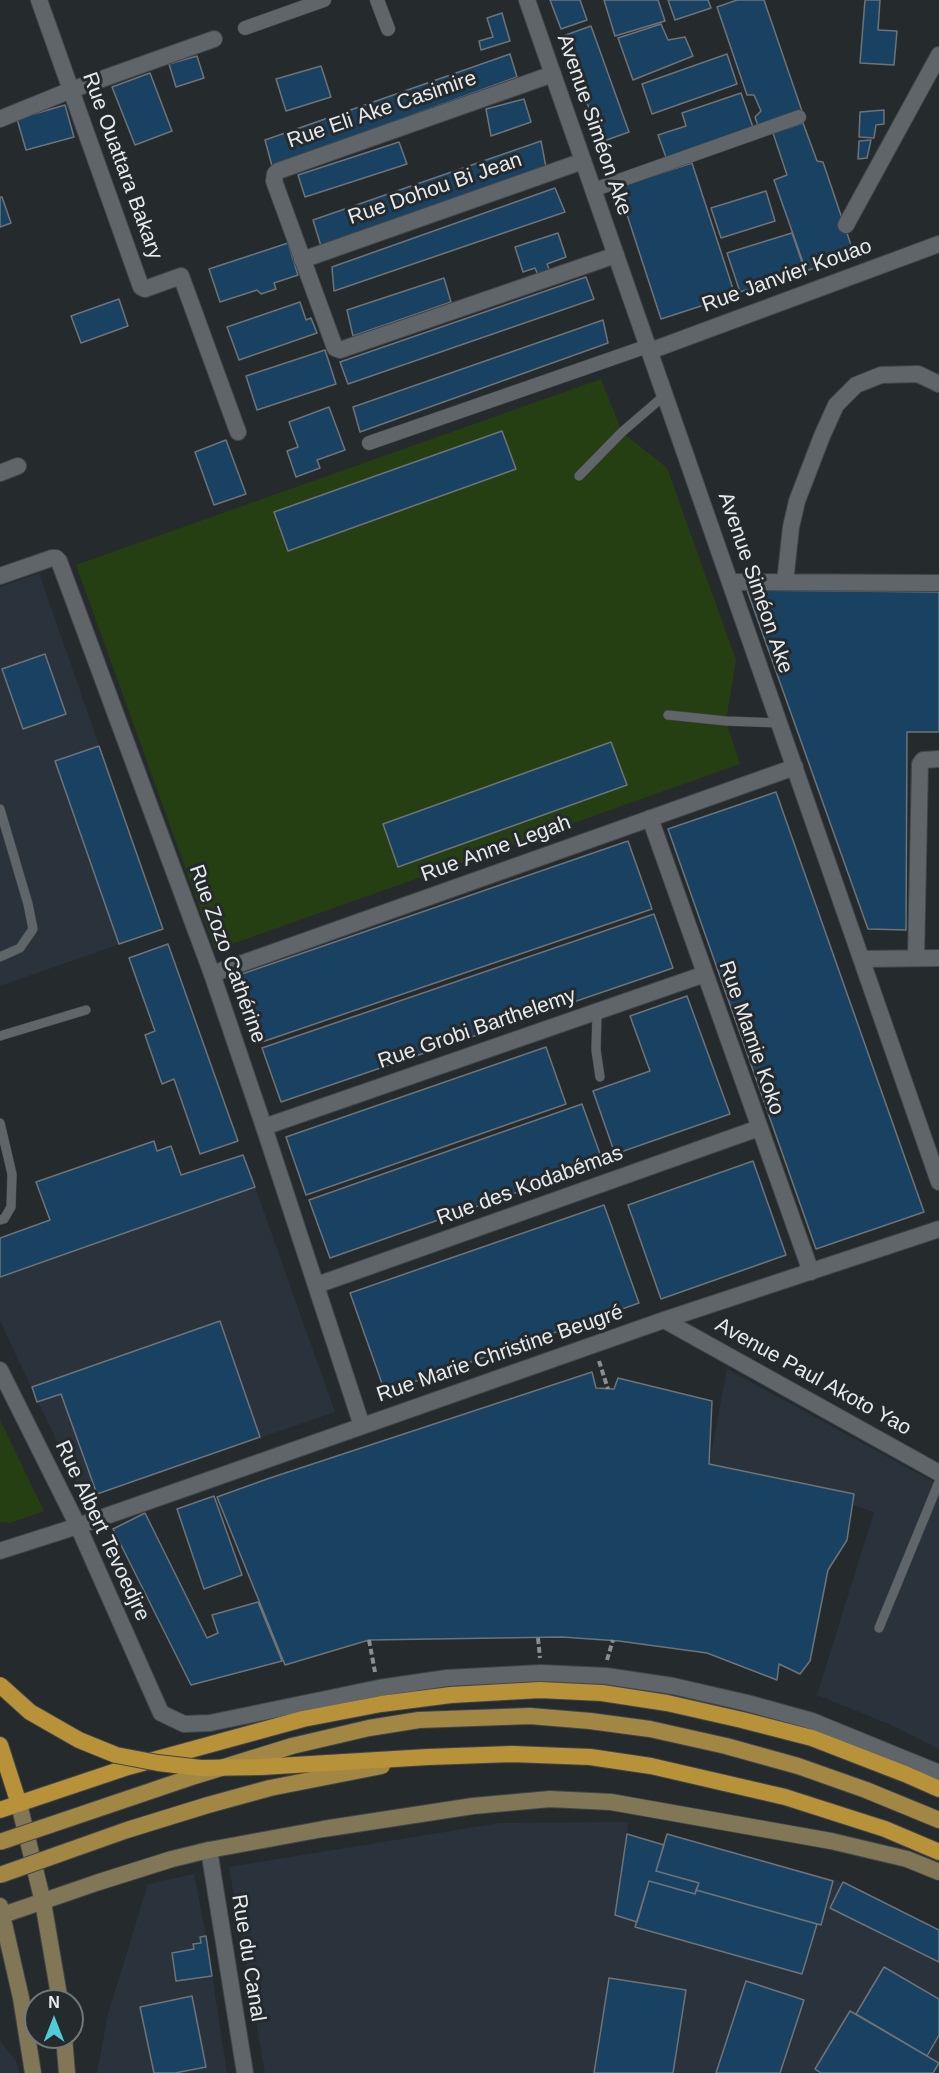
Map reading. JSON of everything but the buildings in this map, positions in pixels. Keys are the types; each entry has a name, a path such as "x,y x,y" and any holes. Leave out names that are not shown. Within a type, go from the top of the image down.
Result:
{"highway":[{"path":"0,1685 30,1712 79,1740 116,1755 158,1763 201,1768 512,1754 590,1757 651,1766 785,1797 885,1829 939,1852"},
{"path":"0,1810 128,1767 303,1719 381,1704 451,1695 540,1690 602,1694 667,1702 812,1738 939,1789"},
{"path":"0,1745 19,1804"}],"main road":[{"path":"0,1842 292,1746 369,1728 419,1720 530,1716 650,1729 726,1746 798,1766 866,1790 939,1820"},
{"path":"0,1875 127,1830 249,1794 336,1774 428,1757"},
{"path":"33,2073 21,1998 1,1912 43,1902 162,1862 208,1850 323,1829 473,1806 550,1799 611,1802 831,1841 896,1856 939,1872"},
{"path":"19,1804 43,1902 58,1989"},
{"path":"65,2049 67,2073"}],"street":[{"name":"Rue Ouattara Bakary","path":"39,0 141,287 145,289 181,276 238,432"},
{"path":"245,28 324,0"},
{"path":"377,0 388,29"},
{"name":"Avenue Siméon Ake","path":"527,0 939,1182"},
{"path":"0,119 71,90 214,39"},
{"path":"846,225 939,55"},
{"name":"Rue Eli Ake Casimire","path":"553,74 278,171 274,181 335,348 340,350 616,255"},
{"path":"593,190 799,117"},
{"name":"Rue Dohou Bi Jean","path":"302,260 583,161"},
{"name":"Rue Janvier Kouao","path":"649,348 939,244"},
{"path":"369,443 649,348"},
{"path":"785,582 791,527 797,501 836,405 856,385 881,375 918,374 939,384"},
{"path":"0,473 18,466"},
{"name":"Rue Zozo Cathérine","path":"0,576 52,558 59,561 212,974 362,1426"},
{"path":"730,582 939,583"},
{"path":"916,958 920,764 923,760 939,759"},
{"name":"Rue Anne Legah","path":"212,974 795,767"},
{"name":"Rue Mamie Koko","path":"650,818 812,1272"},
{"path":"862,959 939,958"},
{"name":"Rue Grobi Barthelemy","path":"264,1127 705,974"},
{"name":"Rue des Kodabémas","path":"317,1285 759,1128"},
{"name":"Rue Marie Christine Beugré","path":"0,1551 78,1526 664,1320 939,1229"},
{"name":"Avenue Paul Akoto Yao","path":"664,1320 939,1473"},
{"name":"Rue Albert Tevoedjre","path":"0,1370 78,1526 161,1713 184,1724 210,1723 379,1688"},
{"path":"379,1688 447,1678 541,1673 606,1676 672,1686 812,1721 939,1773"},
{"name":"Rue du Canal","path":"208,1850 245,2073"}],"lane":[{"path":"579,476 622,432 665,395"},
{"path":"668,716 780,723"},
{"path":"0,809 2,826 28,904 33,929 20,948 0,957"},
{"path":"0,1036 86,1010"},
{"path":"597,1012 596,1050 600,1077"},
{"path":"0,1123 12,1174 11,1208 4,1219 0,1220"},
{"path":"879,1628 939,1482"}],"path":[{"path":"594,1345 608,1389"},
{"path":"369,1640 379,1688"}],"shaded area":[{"path":"39,573 163,929 0,986 0,587"},
{"path":"255,1187 335,1412 84,1498 0,1321 0,1277"},
{"path":"727,1369 939,1485 939,1749 889,1724 817,1695 874,1512 853,1505 854,1494 709,1464"},
{"path":"628,1822 627,1834 663,1845 667,1834 843,1882 939,1930 939,2073 265,2073 229,1867 500,1823"},
{"path":"194,1874 227,2073 97,2073 108,2014 148,1884"},
{"path":"0,2041 16,2061 19,2073 0,2073"}],"green space":[{"path":"601,379 622,432 667,468 736,660 726,721 740,764 215,950 76,565"},
{"path":"0,1420 44,1511 10,1523 0,1522"}]}
